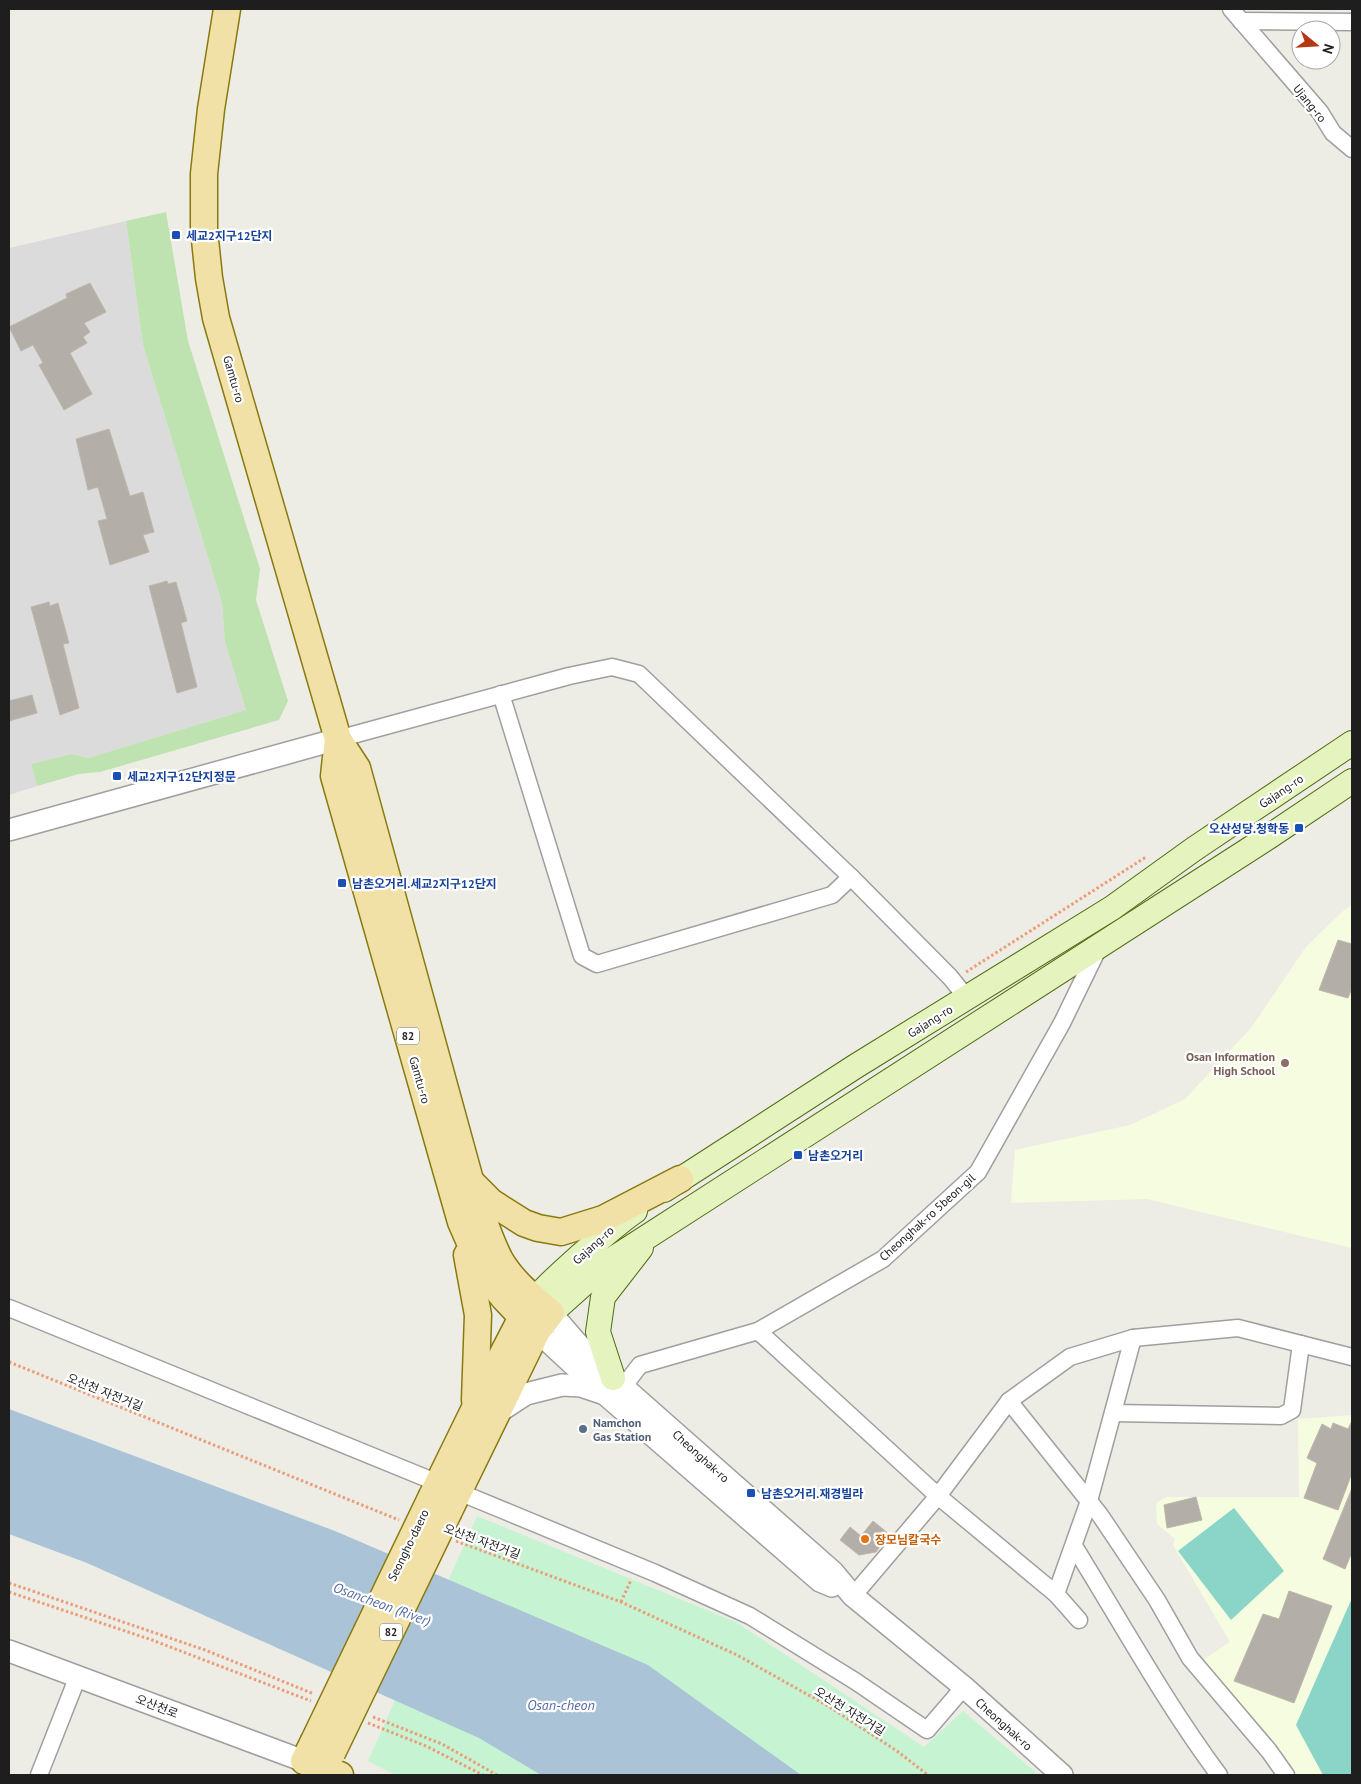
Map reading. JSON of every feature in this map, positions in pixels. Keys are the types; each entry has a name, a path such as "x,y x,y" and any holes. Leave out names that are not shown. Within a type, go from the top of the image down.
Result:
{"main road":[{"name":"Gamtu-ro","path":"227,9 204,174 204,230 216,318 338,739 357,768 470,1180 501,1261 516,1281 536,1315"},
{"name":"Gamtu-ro","path":"338,739 334,776 461,1222 482,1272 504,1298 536,1315"},
{"name":"Gajang-ro","path":"536,1315 557,1277 618,1222 680,1178 960,989 1112,908 1194,849 1352,743"},
{"name":"Gajang-ro","path":"536,1315 608,1262 1270,836 1352,781"},
{"path":"470,1180 491,1202 524,1223 538,1228 561,1232 602,1219 680,1178"},
{"path":"614,1386 598,1332 603,1297 642,1247 674,1219"},
{"path":"461,1222 478,1315 477,1381 486,1410"},
{"name":"Seongho-daero","path":"319,1764 486,1410 536,1315"}],"street":[{"path":"1236,15 1352,22"},
{"name":"Ujang-ro","path":"1236,15 1320,112 1333,133 1352,149"},
{"path":"9,830 501,694 612,667 639,674 851,877 960,989"},
{"path":"501,694 582,956 597,964 832,895 851,877"},
{"name":"Cheonghak-ro 5beon-gil","path":"614,1386 640,1365 758,1331 884,1259 978,1172 1062,1023 1100,945"},
{"path":"9,1308 445,1496 637,1566 750,1616 855,1680 927,1730 964,1687"},
{"name":"Cheonghak-ro","path":"536,1315 614,1386 820,1581 853,1596 964,1687 1062,1775"},
{"path":"853,1596 938,1496 1009,1402 1070,1357 1133,1338 1238,1328 1352,1357"},
{"path":"758,1331 938,1496 1056,1594 1079,1620"},
{"path":"1056,1594 1089,1501 1133,1338"},
{"path":"1113,1414 1281,1416 1292,1410 1301,1344"},
{"path":"486,1410 526,1394 562,1385 614,1386"},
{"path":"1009,1402 1100,1516 1157,1600 1190,1658 1269,1751 1286,1775"},
{"path":"1074,1546 1165,1694 1219,1775"},
{"name":"오산천로","path":"9,1651 319,1764"},
{"path":"39,1775 78,1676"}],"path":[{"path":"960,989 1151,854"},
{"name":"오산천 자전거길","path":"9,1362 406,1522"},
{"name":"오산천 자전거길","path":"453,1540 621,1602 737,1656 828,1706 897,1751 928,1775"},
{"path":"621,1602 637,1566"},
{"path":"9,1583 205,1650 316,1695"},
{"path":"9,1592 170,1646 317,1703"},
{"path":"370,1716 442,1744 497,1775"},
{"path":"362,1721 426,1746 484,1775"}],"shaded area":[{"path":"126,221 143,345 222,603 225,642 246,710 88,758 71,754 31,764 37,786 9,795 9,248"},
{"name":"Osan Information High School","path":"1352,905 1352,1248 1147,1199 1011,1203 1015,1150 1130,1125 1185,1099 1251,1028 1306,947 1343,911"},
{"path":"1352,1415 1352,1775 1296,1775 1268,1739 1230,1698 1203,1660 1230,1642 1173,1545 1175,1539 1157,1524 1156,1503 1167,1497 1299,1497 1298,1419"},
{"path":"1234,1508 1284,1571 1231,1620 1178,1551"},
{"path":"477,1516 736,1622 924,1747 963,1711 1039,1775 395,1775 368,1761"},
{"path":"1352,1598 1352,1775 1323,1775 1296,1725"}],"green space":[{"path":"166,212 188,341 260,569 256,600 288,701 279,720 100,772 79,774 37,786 31,764 71,754 88,758 246,710 225,642 222,603 143,345 126,221"}],"water":[{"name":"Osan-cheon","path":"9,1409 335,1531 648,1665 801,1775 541,1775 479,1738 87,1563 9,1534"}],"building":[{"path":"90,283 106,312 84,323 90,332 83,337 87,343 70,353 92,394 64,410 39,365 43,363 33,345 21,351 9,327 67,298 66,294"},
{"path":"109,429 130,496 143,492 154,532 143,535 149,552 110,565 98,521 107,519 98,487 88,490 76,439"},
{"path":"167,581 168,584 176,582 187,621 181,623 197,687 177,693 149,586"},
{"path":"49,602 50,606 58,603 69,643 63,644 79,708 60,715 31,607"},
{"path":"32,695 37,713 9,721 9,701"},
{"path":"1338,940 1352,944 1352,988 1348,998 1319,990"},
{"path":"1352,1421 1352,1473 1338,1510 1304,1498 1317,1463 1307,1458 1322,1424 1331,1429 1333,1423 1348,1429"},
{"path":"1352,1488 1352,1552 1345,1569 1323,1559"},
{"path":"1196,1497 1202,1520 1167,1528 1164,1505"},
{"path":"873,1521 889,1534 876,1552 859,1555 840,1540 850,1527 861,1536"},
{"path":"1289,1591 1332,1606 1294,1703 1234,1681 1263,1614 1279,1619"}],"place":[{"name":"세교2지구12단지","path":"176,235"},
{"name":"세교2지구12단지정문","path":"117,776"},
{"name":"오산성당.청학동","path":"1299,828"},
{"name":"남촌오거리.세교2지구12단지","path":"342,883"},
{"name":"Osan Information High School","path":"1285,1063"},
{"name":"남촌오거리","path":"798,1155"},
{"name":"Namchon Gas Station","path":"583,1429"},
{"name":"남촌오거리.재경빌라","path":"751,1493"},
{"name":"장모님칼국수","path":"865,1539"}],"water label":[{"name":"Osancheon (River)","path":"382,1604"}]}
